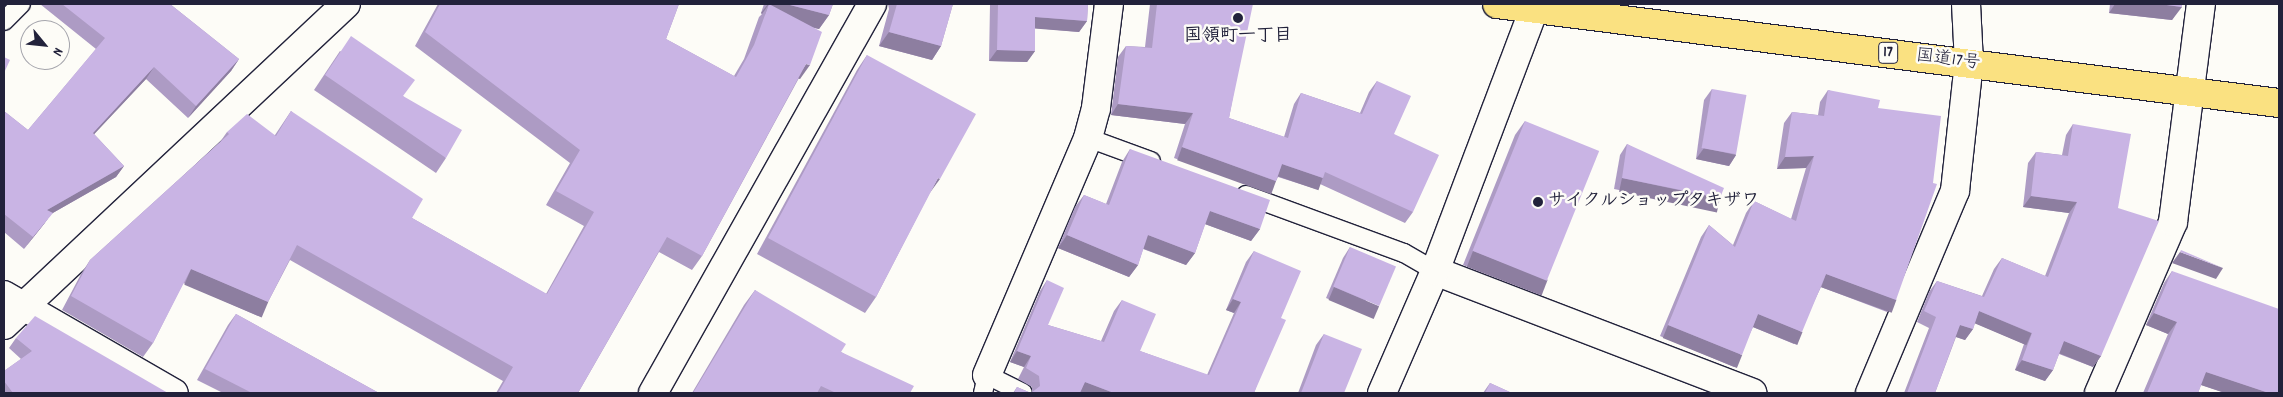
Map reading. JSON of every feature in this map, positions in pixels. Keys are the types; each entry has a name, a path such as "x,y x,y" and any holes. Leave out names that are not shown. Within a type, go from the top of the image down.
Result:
{"highway":[{"name":"国道17号","path":"1497,4 1535,6 2279,103"}],"street":[{"path":"4,325 14,301 346,4"},
{"path":"653,393 872,4"},
{"path":"985,384 1088,138 1096,108 1109,4"},
{"path":"1870,393 1955,191 1969,64 1966,4"},
{"path":"2099,393 2164,271 2175,209 2201,4"},
{"path":"1382,393 1435,271 1535,6"},
{"path":"1435,271 1752,393"},
{"path":"14,301 174,393"}],"lane":[{"path":"4,21 21,4"},
{"path":"1088,138 1172,168"},
{"path":"1227,188 1404,253 1435,271"},
{"path":"985,384 1023,393"}],"building":[{"path":"62,4 170,4 239,59 196,106 154,67 93,133 124,166 47,210 53,213 33,237 4,214 4,111 28,130 105,38"},
{"path":"440,4 679,4 666,39 736,77 754,45 769,4 822,32 810,65 806,64 702,256 667,237 578,393 498,393 513,367 297,245 268,302 191,269 153,343 71,296 90,260 229,134 227,132 247,114 276,136 291,111 423,199 412,218 547,294 594,212 556,191 580,150 425,32"},
{"path":"786,4 833,4 829,15"},
{"path":"897,4 953,4 941,46 889,32"},
{"path":"998,4 1088,4 1087,21 1035,17 1035,51 997,50"},
{"path":"1157,4 1253,4 1229,118 1288,138 1301,93 1362,114 1377,81 1411,96 1394,134 1439,155 1413,212 1325,172 1323,178 1282,164 1276,181 1182,147 1193,113 1118,104 1126,46 1152,48"},
{"path":"2159,4 2182,4 2182,7"},
{"path":"351,36 415,80 403,96 462,130 446,158 325,75"},
{"path":"867,55 976,114 940,179 938,178 876,297 768,238"},
{"path":"4,57 10,60 4,73"},
{"path":"1712,89 1746,95 1736,154 1702,148"},
{"path":"1828,90 1880,100 1878,108 1941,116 1933,183 1937,184 1896,300 1826,274 1802,332 1758,314 1742,355 1668,325 1709,225 1735,247 1754,201 1796,221 1814,156 1785,157 1792,112 1824,116"},
{"path":"1525,121 1599,151 1547,281 1473,251"},
{"path":"2073,124 2131,134 2118,208 2159,221 2101,356 2064,341 2053,370 2022,360 2032,333 1979,311 1973,329 1960,325 1935,393 1907,393 1936,317 1924,311 1937,281 1984,297 2002,258 2048,277 2077,202 2031,196 2036,152 2068,156"},
{"path":"1627,144 1724,188 1720,198 1622,178"},
{"path":"1130,149 1270,200 1260,229 1210,211 1195,253 1148,235 1138,265 1067,235 1084,195 1109,205"},
{"path":"1350,247 1396,267 1379,306 1333,287"},
{"path":"2181,250 2223,268 2180,252"},
{"path":"1254,251 1301,271 1281,318 1286,320 1254,393 1114,393 1085,382 1080,393 1031,393 1040,386 1039,376 1026,368 1031,356 1017,351 1047,280 1064,288 1048,325 1104,342 1122,300 1156,314 1140,351 1209,375 1241,302 1233,299"},
{"path":"2172,271 2279,309 2279,393 2269,393 2206,372 2198,393 2147,393 2177,322 2154,313"},
{"path":"755,290 846,344 841,352 914,386 910,393 836,393 821,386 817,393 693,393"},
{"path":"236,314 379,393 252,393 205,369"},
{"path":"35,316 168,393 13,393 4,381 4,371 32,351 16,338"},
{"path":"1324,334 1362,349 1344,393 1301,393"},
{"path":"1490,383 1512,393 1485,393"},
{"path":"1017,387 1031,393 1014,393"}],"place":[{"name":"国領町一丁目","path":"1238,18"},
{"name":"サイクルショップタキザワ","path":"1538,202"}]}
